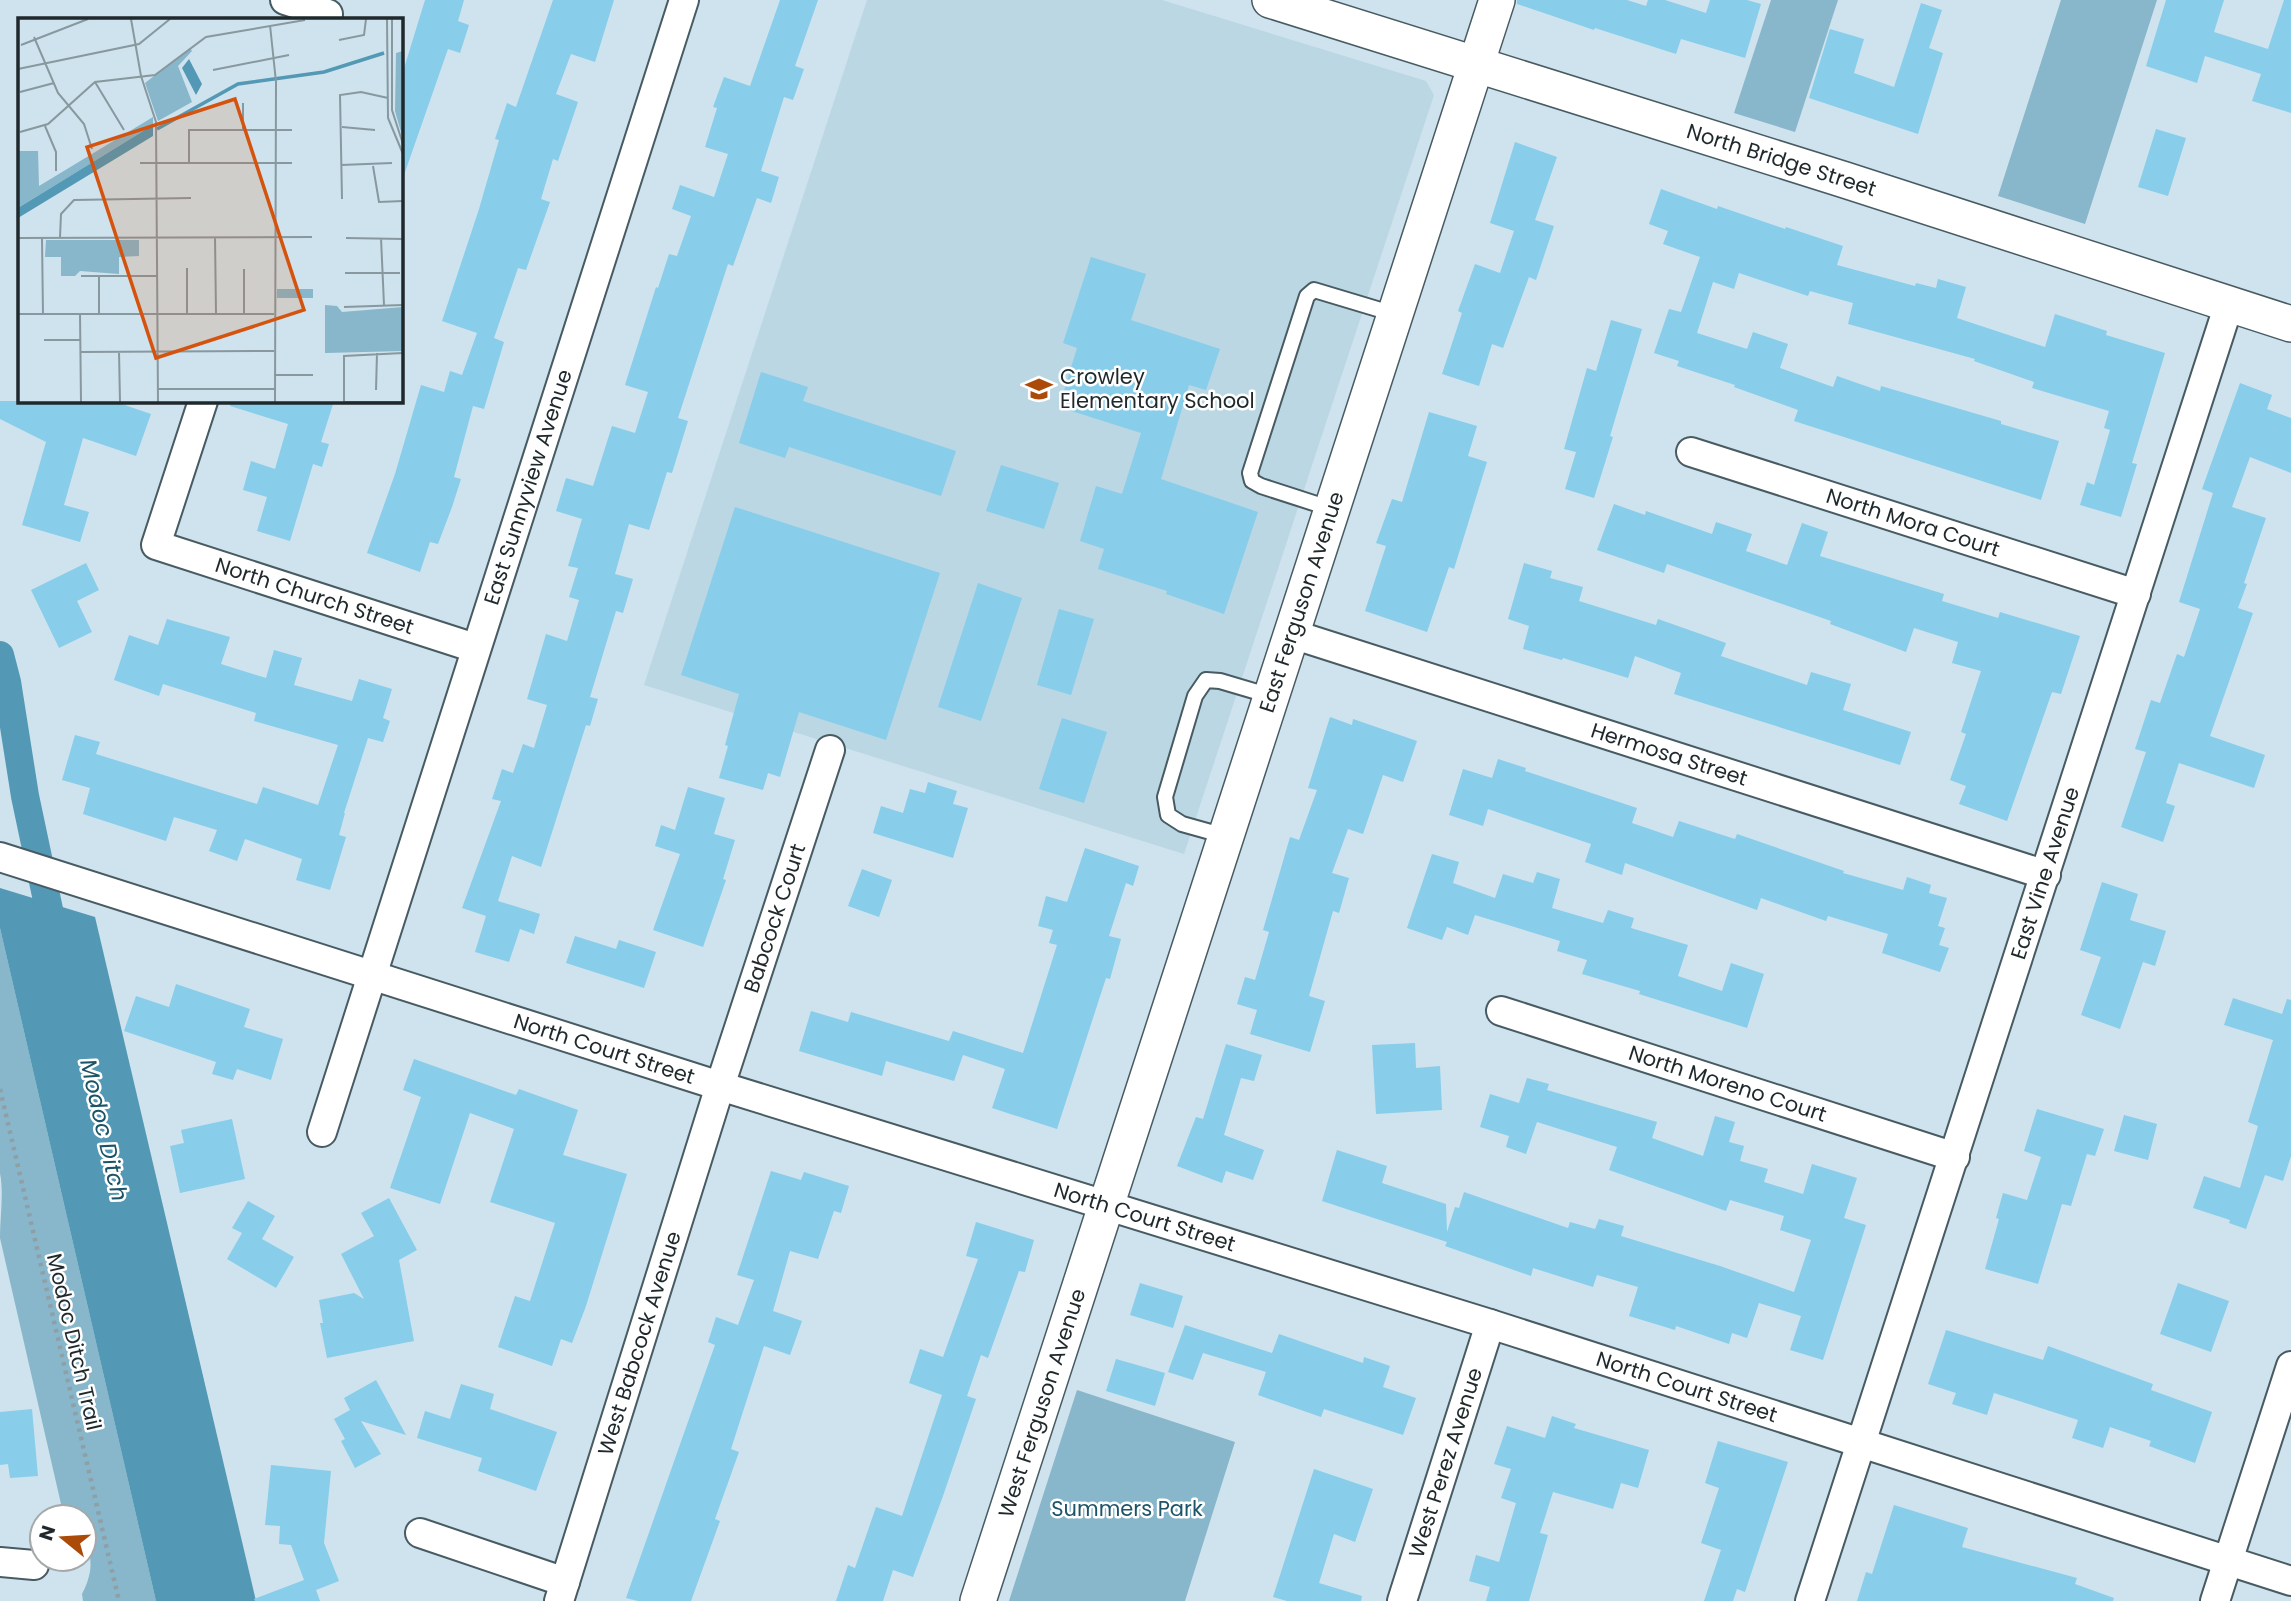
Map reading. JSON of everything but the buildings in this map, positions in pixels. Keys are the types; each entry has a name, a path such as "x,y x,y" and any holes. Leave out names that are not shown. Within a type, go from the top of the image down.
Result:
{"street":[{"path":"285,0 329,11"},
{"name":"East Sunnyview Avenue","path":"322,1132 684,0"},
{"name":"North Bridge Street","path":"1270,0 1832,176 2291,324"},
{"name":"East Ferguson Avenue","path":"1106,1204 1497,0"},
{"name":"East Vine Avenue","path":"1810,1601 2229,304"},
{"name":"North Church Street","path":"203,402 156,545 475,648"},
{"name":"North Mora Court","path":"1691,452 2136,594"},
{"name":"Hermosa Street","path":"1292,634 2046,876"},
{"name":"Babcock Court","path":"720,1086 830,750"},
{"name":"North Court Street","path":"0,857 720,1086 1490,1324 2291,1581"},
{"name":"North Moreno Court","path":"1500,1011 1955,1157"},
{"name":"West Babcock Avenue","path":"562,1591 720,1086"},
{"name":"West Ferguson Avenue","path":"978,1601 1106,1204"},
{"name":"West Perez Avenue","path":"1402,1601 1490,1324"},
{"path":"2215,1601 2291,1366"},
{"path":"420,1533 562,1591"},
{"path":"0,1562 28,1564"}],"lane":[{"path":"1332,509 1261,486 1252,481 1250,473 1307,296 1314,290 1395,314"},
{"path":"1227,837 1182,824 1168,815 1165,797 1195,696 1206,680 1220,681 1272,696"}],"path":[{"name":"Modoc Ditch Trail","path":"0,1089 119,1601"}],"shaded area":[{"name":"Crowley Elementary School","path":"867,0 1162,0 1426,81 1434,95 1184,854 644,685"}],"green space":[{"path":"1771,0 1838,0 1795,132 1734,113"},
{"path":"2061,0 2157,0 2085,224 1998,196"},
{"path":"0,928 156,1601 83,1601 82,1594 90,1573 98,1573 98,1503 61,1503 0,1238"},
{"name":"Summers Park","path":"1077,1390 1235,1442 1185,1601 1009,1601"}],"water":[{"path":"0,888 95,917 256,1601 156,1601 0,928"}],"waterway":[{"name":"Modoc Ditch","path":"0,655 7,682 25,796 55,938"}],"place":[{"name":"Crowley Elementary School","path":"1039,389"}]}
